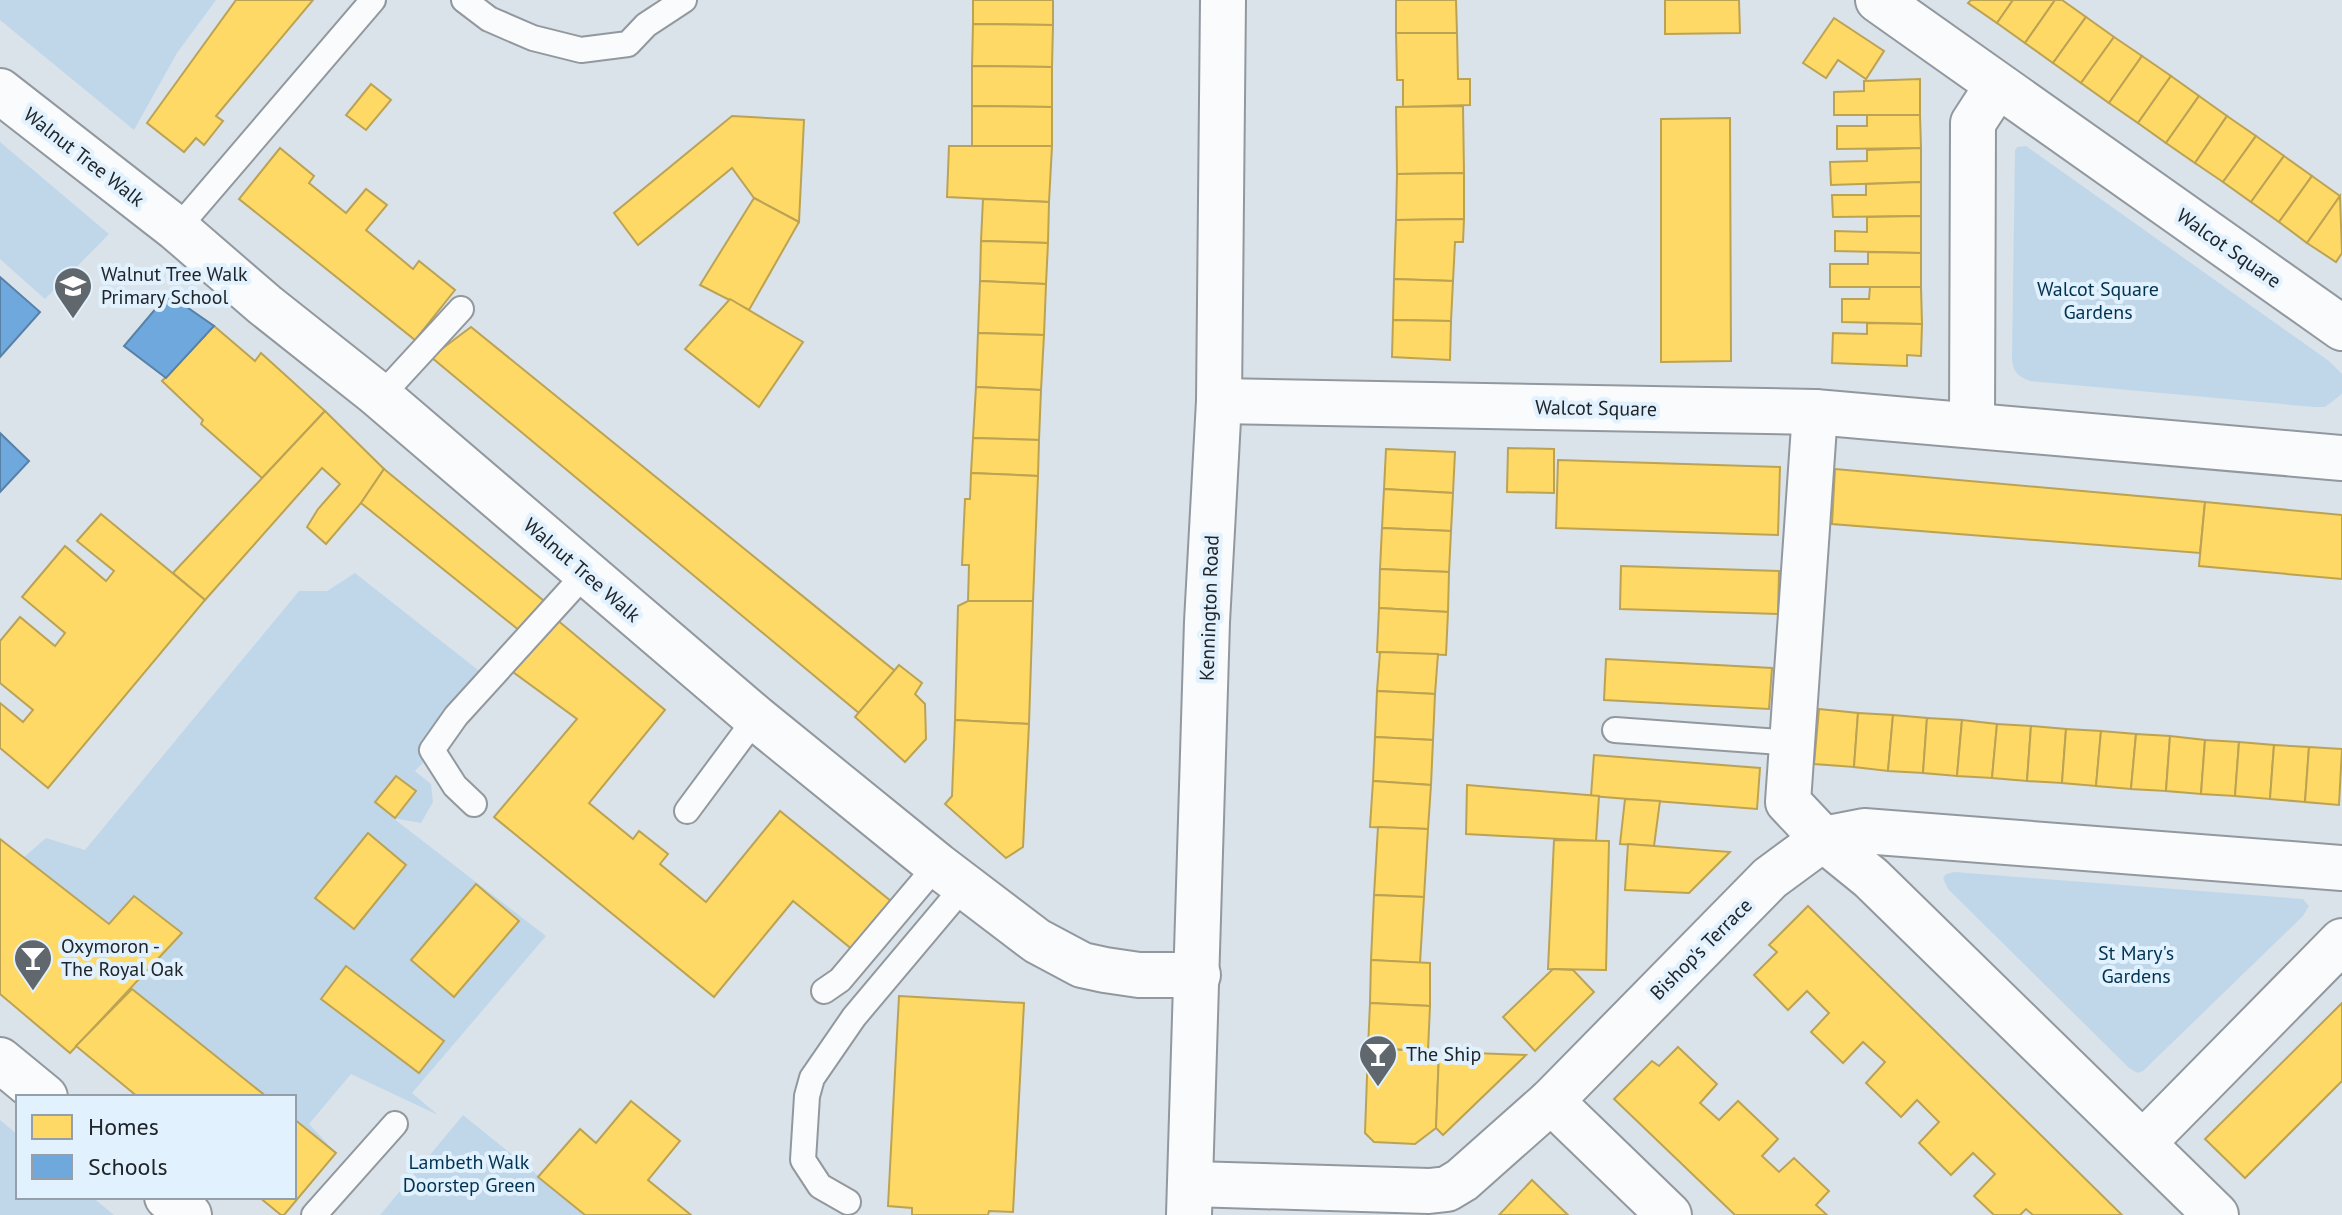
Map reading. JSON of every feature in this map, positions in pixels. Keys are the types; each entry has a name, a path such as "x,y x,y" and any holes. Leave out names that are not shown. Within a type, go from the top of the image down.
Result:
{"street":[{"name":"Kennington Road","path":"1190,1199 1207,622 1219,401 1223,0"},
{"name":"Walcot Square","path":"1878,0 2342,328"},
{"path":"1972,425 1973,123 1997,86"},
{"name":"Walnut Tree Walk","path":"0,91 177,229 265,305 380,397 756,718 1037,941 1082,965 1139,975 1198,975"},
{"name":"Walcot Square","path":"1219,401 1815,412 2342,458"},
{"path":"1815,412 1788,802 1823,839 1871,878 2216,1215"},
{"path":"1823,839 1864,831 2342,868"},
{"name":"Bishop's Terrace","path":"1190,1199 1428,1203 1462,1180 1551,1101 1770,878 1823,839"},
{"path":"2143,1143 2342,941"},
{"path":"0,1060 43,1095"},
{"path":"1551,1101 1669,1215"},
{"path":"169,1199 189,1215"}],"lane":[{"path":"177,229 373,0"},
{"path":"464,0 489,19 533,38 581,50 628,44 646,25 684,0"},
{"path":"380,397 461,309"},
{"path":"474,804 455,786 432,750 456,716 585,574"},
{"path":"687,811 756,718"},
{"path":"1615,730 1794,743"},
{"path":"824,991 840,980 951,875"},
{"path":"848,1202 820,1186 803,1160 807,1096 812,1078 951,875"},
{"path":"314,1215 395,1124"}],"green space":[{"path":"0,0 216,0 177,53 134,130 0,20"},
{"path":"0,142 109,234 45,299 0,259"},
{"name":"Walcot Square Gardens","path":"2026,146 2329,361 2342,374 2342,394 2325,407 2314,407 2030,381 2019,375 2012,358 2015,151 2017,147"},
{"path":"355,573 497,685 415,771 431,784 433,802 421,823 393,818 546,936 412,1093 438,1115 351,1074 309,1124 336,1153 296,1121 296,1095 264,1095 132,989 182,932 134,896 109,924 23,858 46,838 85,850 299,591 327,591"},
{"name":"St Mary's Gardens","path":"1954,872 2303,899 2309,906 2303,916 2138,1073 2129,1068 1948,889 1943,878"},
{"name":"Lambeth Walk Doorstep Green","path":"463,1115 587,1215 380,1215"},
{"path":"0,1120 16,1133 16,1199 94,1199 114,1215 0,1215"}],"building: Homes":[{"path":"236,0 313,0 216,116 223,121 204,145 196,138 184,152 147,123"},
{"path":"973,0 1053,0 1053,25 973,24"},
{"path":"1396,0 1456,0 1457,33 1396,33"},
{"path":"1665,0 1739,0 1740,33 1665,34"},
{"path":"1971,0 2013,0 1997,23 1968,3"},
{"path":"2013,0 2055,0 2025,43 1997,23"},
{"path":"2055,0 2062,0 2086,17 2053,63 2025,43"},
{"path":"2086,17 2114,37 2081,83 2053,63"},
{"path":"1834,18 1884,51 1866,79 1838,60 1826,78 1803,63"},
{"path":"973,24 1053,25 1052,67 972,66"},
{"path":"1396,33 1457,33 1458,79 1470,79 1470,105 1403,107 1403,80 1397,80"},
{"path":"2114,37 2142,56 2109,103 2081,83"},
{"path":"2142,56 2171,76 2138,123 2109,103"},
{"path":"972,66 1052,67 1052,107 972,106"},
{"path":"2171,76 2199,96 2166,143 2138,123"},
{"path":"1920,79 1920,115 1834,115 1834,92 1864,91 1864,81"},
{"path":"371,84 391,100 366,130 346,115"},
{"path":"2199,96 2227,116 2195,163 2166,143"},
{"path":"972,106 1052,107 1052,146 972,146"},
{"path":"1463,106 1464,173 1397,174 1396,107"},
{"path":"1867,115 1920,115 1921,148 1837,149 1837,126 1867,126"},
{"path":"732,116 804,120 799,222 754,198 732,168 638,245 614,213"},
{"path":"2227,116 2256,136 2223,182 2195,163"},
{"path":"1730,118 1731,361 1661,362 1661,119"},
{"path":"2256,136 2284,156 2251,202 2223,182"},
{"path":"949,146 1052,146 1049,202 947,197"},
{"path":"280,148 314,176 309,183 346,213 366,189 387,205 366,230 413,269 419,261 455,290 415,340 239,199"},
{"path":"1921,148 1921,182 1831,185 1830,162 1867,161 1867,150"},
{"path":"2284,156 2312,176 2279,222 2251,202"},
{"path":"1464,173 1464,219 1396,220 1397,174"},
{"path":"2312,176 2340,196 2307,243 2279,222"},
{"path":"1921,182 1921,216 1833,217 1832,195 1866,195 1866,184"},
{"path":"2340,196 2342,253 2336,262 2307,243"},
{"path":"754,198 799,222 749,310 700,285"},
{"path":"983,199 1049,202 1048,243 981,241"},
{"path":"1921,216 1921,253 1835,251 1835,231 1867,232 1867,217"},
{"path":"1464,219 1463,242 1455,242 1453,281 1394,279 1396,220"},
{"path":"981,241 1048,243 1046,284 980,281"},
{"path":"1868,252 1921,253 1921,287 1830,287 1830,264 1868,264"},
{"path":"1394,279 1453,281 1451,321 1393,320"},
{"path":"980,281 1046,284 1044,335 978,333"},
{"path":"1870,287 1921,287 1922,324 1842,322 1842,299 1869,299"},
{"path":"730,299 803,342 759,407 685,349"},
{"path":"1393,320 1451,321 1450,360 1392,357"},
{"path":"1867,323 1922,324 1921,356 1907,355 1907,366 1832,363 1833,333 1867,334"},
{"path":"214,326 255,361 261,353 325,411 262,478 201,424 203,420 162,381"},
{"path":"471,327 895,671 859,713 431,357"},
{"path":"978,333 1044,335 1041,390 976,387"},
{"path":"976,387 1041,390 1039,440 973,438"},
{"path":"325,411 384,469 361,503 326,544 307,527 340,484 322,468 205,600 173,573"},
{"path":"973,438 1039,440 1038,476 971,473"},
{"path":"1508,448 1554,449 1554,493 1507,492"},
{"path":"1386,449 1455,452 1453,493 1384,489"},
{"path":"1558,460 1780,467 1778,535 1556,528"},
{"path":"384,469 544,601 520,631 361,503"},
{"path":"1835,469 2205,502 2200,553 1832,524"},
{"path":"971,473 1038,476 1033,601 968,601 969,565 962,565 965,499 970,499"},
{"path":"1384,489 1453,493 1451,531 1382,528"},
{"path":"2205,502 2342,515 2342,579 2199,566"},
{"path":"101,514 205,600 48,788 0,748 0,703 23,722 33,710 0,683 0,641 20,617 55,646 65,633 22,597 65,546 106,581 114,571 77,541"},
{"path":"1382,528 1451,531 1449,572 1380,569"},
{"path":"1621,566 1779,571 1778,614 1620,609"},
{"path":"1380,569 1449,572 1448,612 1379,608"},
{"path":"968,601 1033,601 1029,724 955,720 958,606"},
{"path":"1379,608 1448,612 1446,655 1377,652"},
{"path":"556,619 665,710 589,803 633,839 639,831 668,854 660,864 706,902 780,811 892,902 853,950 793,901 714,997 494,817 577,719 513,672"},
{"path":"1380,652 1438,654 1435,694 1377,691"},
{"path":"1606,659 1772,668 1769,709 1604,700"},
{"path":"899,665 922,683 915,694 925,704 926,739 905,762 855,717"},
{"path":"1377,691 1435,694 1433,740 1375,737"},
{"path":"1819,709 1858,713 1854,767 1814,764"},
{"path":"1858,713 1893,715 1888,771 1854,767"},
{"path":"1893,715 1927,718 1923,773 1888,771"},
{"path":"1927,718 1962,720 1957,776 1923,773"},
{"path":"955,720 1029,724 1023,847 1006,858 945,804 952,796"},
{"path":"1962,720 1997,724 1992,778 1957,776"},
{"path":"1997,724 2031,726 2027,781 1992,778"},
{"path":"2031,726 2066,729 2062,783 2027,781"},
{"path":"2066,729 2101,731 2096,786 2062,783"},
{"path":"2101,731 2136,734 2131,789 2096,786"},
{"path":"2136,734 2170,736 2166,791 2131,789"},
{"path":"2170,736 2205,740 2201,794 2166,791"},
{"path":"1375,737 1433,740 1431,785 1373,781"},
{"path":"2205,740 2239,742 2235,796 2201,794"},
{"path":"2239,742 2274,745 2270,799 2235,796"},
{"path":"2274,745 2309,747 2305,802 2270,799"},
{"path":"2309,747 2342,749 2339,805 2305,802"},
{"path":"1594,755 1760,768 1757,809 1591,796"},
{"path":"396,776 416,791 395,818 375,802"},
{"path":"1373,781 1431,785 1428,829 1370,827"},
{"path":"1467,785 1599,796 1596,841 1466,834"},
{"path":"1625,799 1660,801 1654,846 1620,844"},
{"path":"1378,827 1428,829 1424,897 1374,895"},
{"path":"368,833 406,865 354,929 315,898"},
{"path":"0,839 109,924 134,896 182,933 70,1053 0,994"},
{"path":"1554,840 1609,841 1606,970 1548,969"},
{"path":"1628,844 1730,852 1689,893 1625,890"},
{"path":"476,884 519,921 454,997 411,960"},
{"path":"1374,895 1424,897 1420,963 1371,960"},
{"path":"1808,906 2122,1215 2033,1215 2026,1209 2020,1215 1994,1215 1974,1196 1995,1174 1973,1153 1951,1175 1919,1143 1939,1122 1917,1100 1901,1117 1866,1083 1885,1062 1863,1042 1843,1063 1811,1032 1829,1013 1807,991 1788,1010 1754,975 1777,952 1769,945"},
{"path":"1371,960 1430,963 1430,1006 1370,1003"},
{"path":"346,966 444,1041 419,1073 321,999"},
{"path":"1553,969 1573,970 1594,992 1535,1051 1503,1017"},
{"path":"132,989 264,1095 136,1095 76,1046"},
{"path":"899,996 1024,1003 1013,1212 912,1215 912,1208 888,1206"},
{"path":"1370,1003 1430,1006 1428,1051 1368,1048"},
{"path":"2342,1003 2342,1081 2245,1178 2205,1139"},
{"path":"1678,1047 1717,1084 1700,1103 1719,1120 1738,1101 1778,1139 1762,1156 1779,1172 1794,1158 1829,1191 1816,1205 1827,1215 1735,1215 1614,1099 1652,1061 1659,1066"},
{"path":"1368,1048 1439,1052 1436,1128 1415,1144 1374,1142 1365,1133"},
{"path":"1439,1052 1526,1055 1443,1135 1436,1128"},
{"path":"631,1101 680,1141 648,1180 691,1215 585,1215 538,1177 580,1129 596,1143"},
{"path":"296,1121 336,1153 284,1215 261,1199 296,1199"},
{"path":"1532,1180 1568,1215 1499,1215"}],"building: Schools":[{"path":"0,277 40,312 0,357"},
{"path":"168,294 214,326 166,378 124,346"},
{"path":"0,433 29,461 0,492"}],"place":[{"name":"Walnut Tree Walk Primary School","path":"73,320"},
{"name":"Oxymoron - The Royal Oak","path":"33,992"},
{"name":"The Ship","path":"1378,1088"}]}
